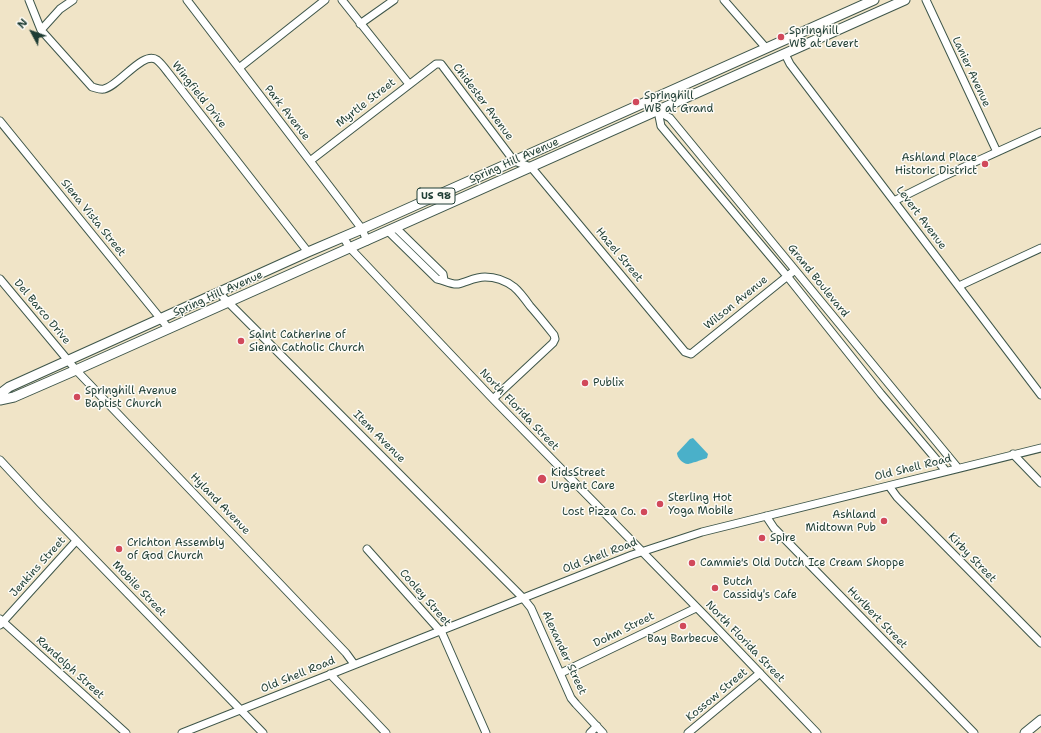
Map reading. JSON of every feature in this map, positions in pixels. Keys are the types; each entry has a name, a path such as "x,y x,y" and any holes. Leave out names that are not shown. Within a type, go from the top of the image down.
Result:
{"main road":[{"name":"Spring Hill Avenue","path":"0,394 9,387 68,360 874,0"},
{"name":"Spring Hill Avenue","path":"0,400 14,397 169,329 905,0"},
{"path":"1025,733 1041,720"}],"street":[{"name":"Wingfield Drive","path":"29,0 42,30 92,87 104,90 116,83 141,62 151,58 157,60 308,252"},
{"path":"42,30 60,9 73,0"},
{"name":"Park Avenue","path":"187,0 362,229 367,241"},
{"path":"239,68 325,0"},
{"path":"342,0 409,84"},
{"path":"360,24 394,0"},
{"path":"724,0 766,48"},
{"name":"Lanier Avenue","path":"926,0 997,152"},
{"name":"Levert Avenue","path":"785,54 790,64 1041,395"},
{"name":"Myrtle Street","path":"310,160 436,64"},
{"name":"Chidester Avenue","path":"436,64 441,64 514,161"},
{"name":"Grand Boulevard","path":"653,99 658,111 661,126 787,276 946,471"},
{"name":"Grand Boulevard","path":"658,111 670,118 958,468"},
{"name":"Siena Vista Street","path":"0,121 169,329"},
{"path":"894,201 942,177 1041,132"},
{"path":"514,161 531,167"},
{"name":"Hazel Street","path":"531,167 685,352 691,354"},
{"path":"392,229 437,279 444,280 451,284 457,284 472,279 485,277 505,281 522,295 554,334 555,339 553,343 493,399"},
{"name":"North Florida Street","path":"343,237 350,248 493,399 817,733"},
{"path":"959,286 1041,248"},
{"name":"Wilson Avenue","path":"691,354 795,270"},
{"name":"Del Barco Drive","path":"0,279 68,360"},
{"name":"Item Avenue","path":"219,293 523,598"},
{"name":"Hyland Avenue","path":"68,360 342,648 354,664"},
{"name":"Old Shell Road","path":"182,733 641,552 702,532 1041,448"},
{"path":"1014,454 1041,483"},
{"name":"Mobile Street","path":"0,460 76,541 263,733"},
{"name":"Kirby Street","path":"889,486 897,497 1041,643"},
{"name":"Hurlbert Street","path":"766,516 774,528 974,733"},
{"name":"Jenkins Street","path":"1,622 76,541"},
{"name":"Cooley Street","path":"367,549 442,633 486,733"},
{"name":"Alexander Street","path":"523,598 531,608 571,698 604,733"},
{"name":"Dohm Street","path":"561,673 696,608"},
{"name":"Randolph Street","path":"1,622 126,733"},
{"name":"Kossow Street","path":"688,733 760,673"},
{"path":"330,674 386,733"},
{"path":"590,733 597,726"}],"water":[{"path":"693,438 708,454 707,458 686,464 680,460 677,453 690,439"}],"place":[{"name":"Springhill WB at Levert","path":"781,37"},
{"name":"Springhill WB at Grand","path":"636,102"},
{"name":"Ashland Place Historic District","path":"985,164"},
{"name":"Saint Catherine of Siena Catholic Church","path":"241,341"},
{"name":"Publix","path":"585,383"},
{"name":"Springhill Avenue Baptist Church","path":"77,397"},
{"name":"KidsStreet Urgent Care","path":"542,479"},
{"name":"Sterling Hot Yoga Mobile","path":"660,504"},
{"name":"Lost Pizza Co.","path":"644,512"},
{"name":"Ashland Midtown Pub","path":"884,521"},
{"name":"Spire","path":"762,538"},
{"name":"Crichton Assembly of God Church","path":"119,549"},
{"name":"Cammie's Old Dutch Ice Cream Shoppe","path":"692,563"},
{"name":"Butch Cassidy's Cafe","path":"715,588"},
{"name":"Bay Barbecue","path":"683,626"}]}
